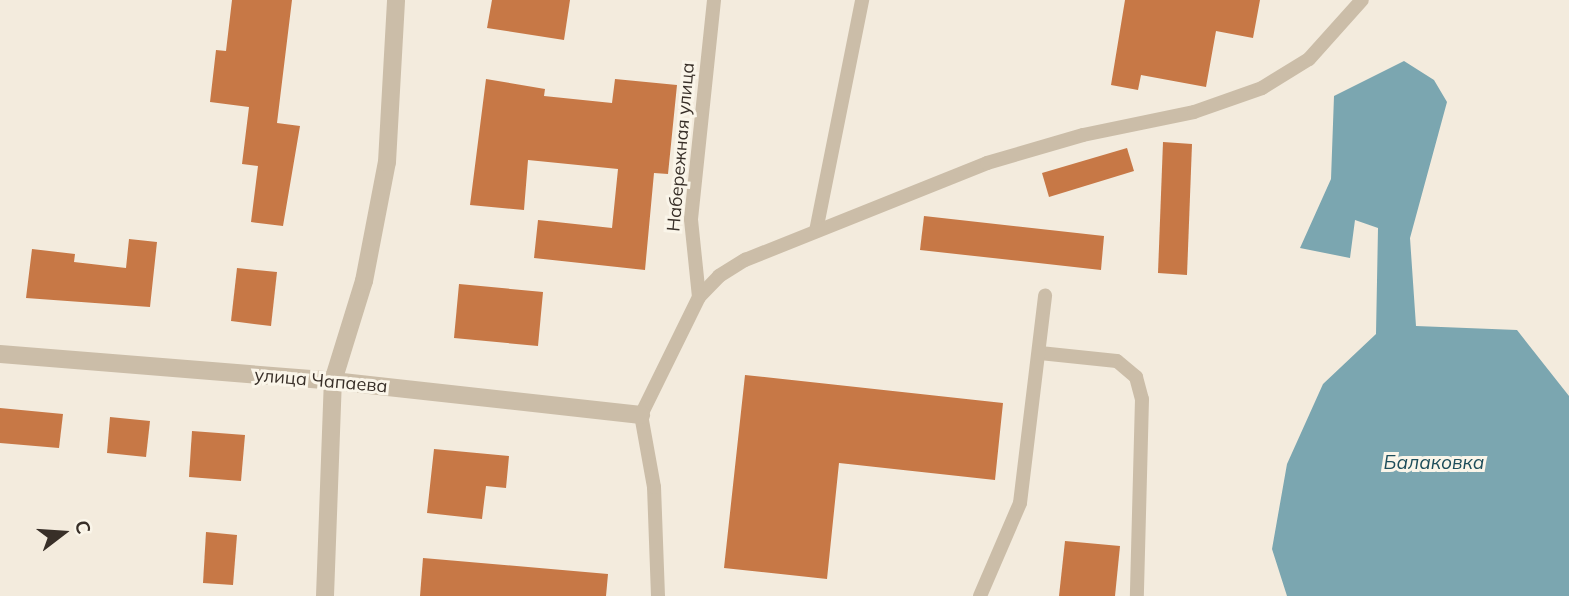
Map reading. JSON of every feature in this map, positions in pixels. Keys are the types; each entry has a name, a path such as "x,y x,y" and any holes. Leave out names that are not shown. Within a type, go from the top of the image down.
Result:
{"street":[{"path":"325,596 333,381 364,281 387,162 396,0"},
{"name":"улица Чапаева","path":"0,354 333,381 641,415"}],"lane":[{"name":"Набережная улица","path":"699,297 691,219 714,0"},
{"path":"816,232 862,0"},
{"path":"658,596 654,487 641,415 699,297 745,260 987,163 1083,135 1194,112 1262,88 1309,59 1362,0"},
{"path":"980,596 1020,503 1045,296"},
{"path":"1040,352 1117,361 1136,377 1143,398 1137,596"}],"water":[{"name":"Балаковка","path":"1404,61 1434,80 1447,102 1410,238 1416,326 1517,330 1569,396 1569,596 1287,596 1272,549 1287,464 1323,384 1376,334 1378,228 1355,220 1350,258 1300,248 1331,179 1334,96"}],"building":[{"path":"232,0 292,0 277,123 300,126 283,226 251,222 258,166 242,164 249,107 210,102 216,50 226,51"},
{"path":"492,0 570,0 564,40 487,28"},
{"path":"1125,0 1260,0 1253,38 1216,31 1206,87 1141,75 1138,90 1111,85"},
{"path":"486,79 545,89 544,96 612,103 615,79 677,85 668,174 654,173 645,270 534,258 538,220 612,228 618,169 528,160 524,210 470,205"},
{"path":"1163,142 1192,144 1187,275 1158,273"},
{"path":"1127,148 1134,171 1049,197 1042,173"},
{"path":"924,216 1104,236 1101,270 920,250"},
{"path":"129,239 157,242 150,307 26,298 32,249 75,254 74,262 126,268"},
{"path":"237,268 277,272 271,326 231,321"},
{"path":"459,284 543,292 538,346 454,338"},
{"path":"745,375 1003,403 995,480 839,463 827,579 724,568"},
{"path":"0,408 63,414 59,448 0,443"},
{"path":"110,417 150,421 146,457 107,453"},
{"path":"192,431 245,435 241,481 189,477"},
{"path":"434,449 509,456 506,488 486,486 482,519 427,513"},
{"path":"206,532 237,535 233,585 203,583"},
{"path":"1065,541 1120,546 1115,596 1059,596"},
{"path":"423,558 608,574 606,596 420,596"}]}
